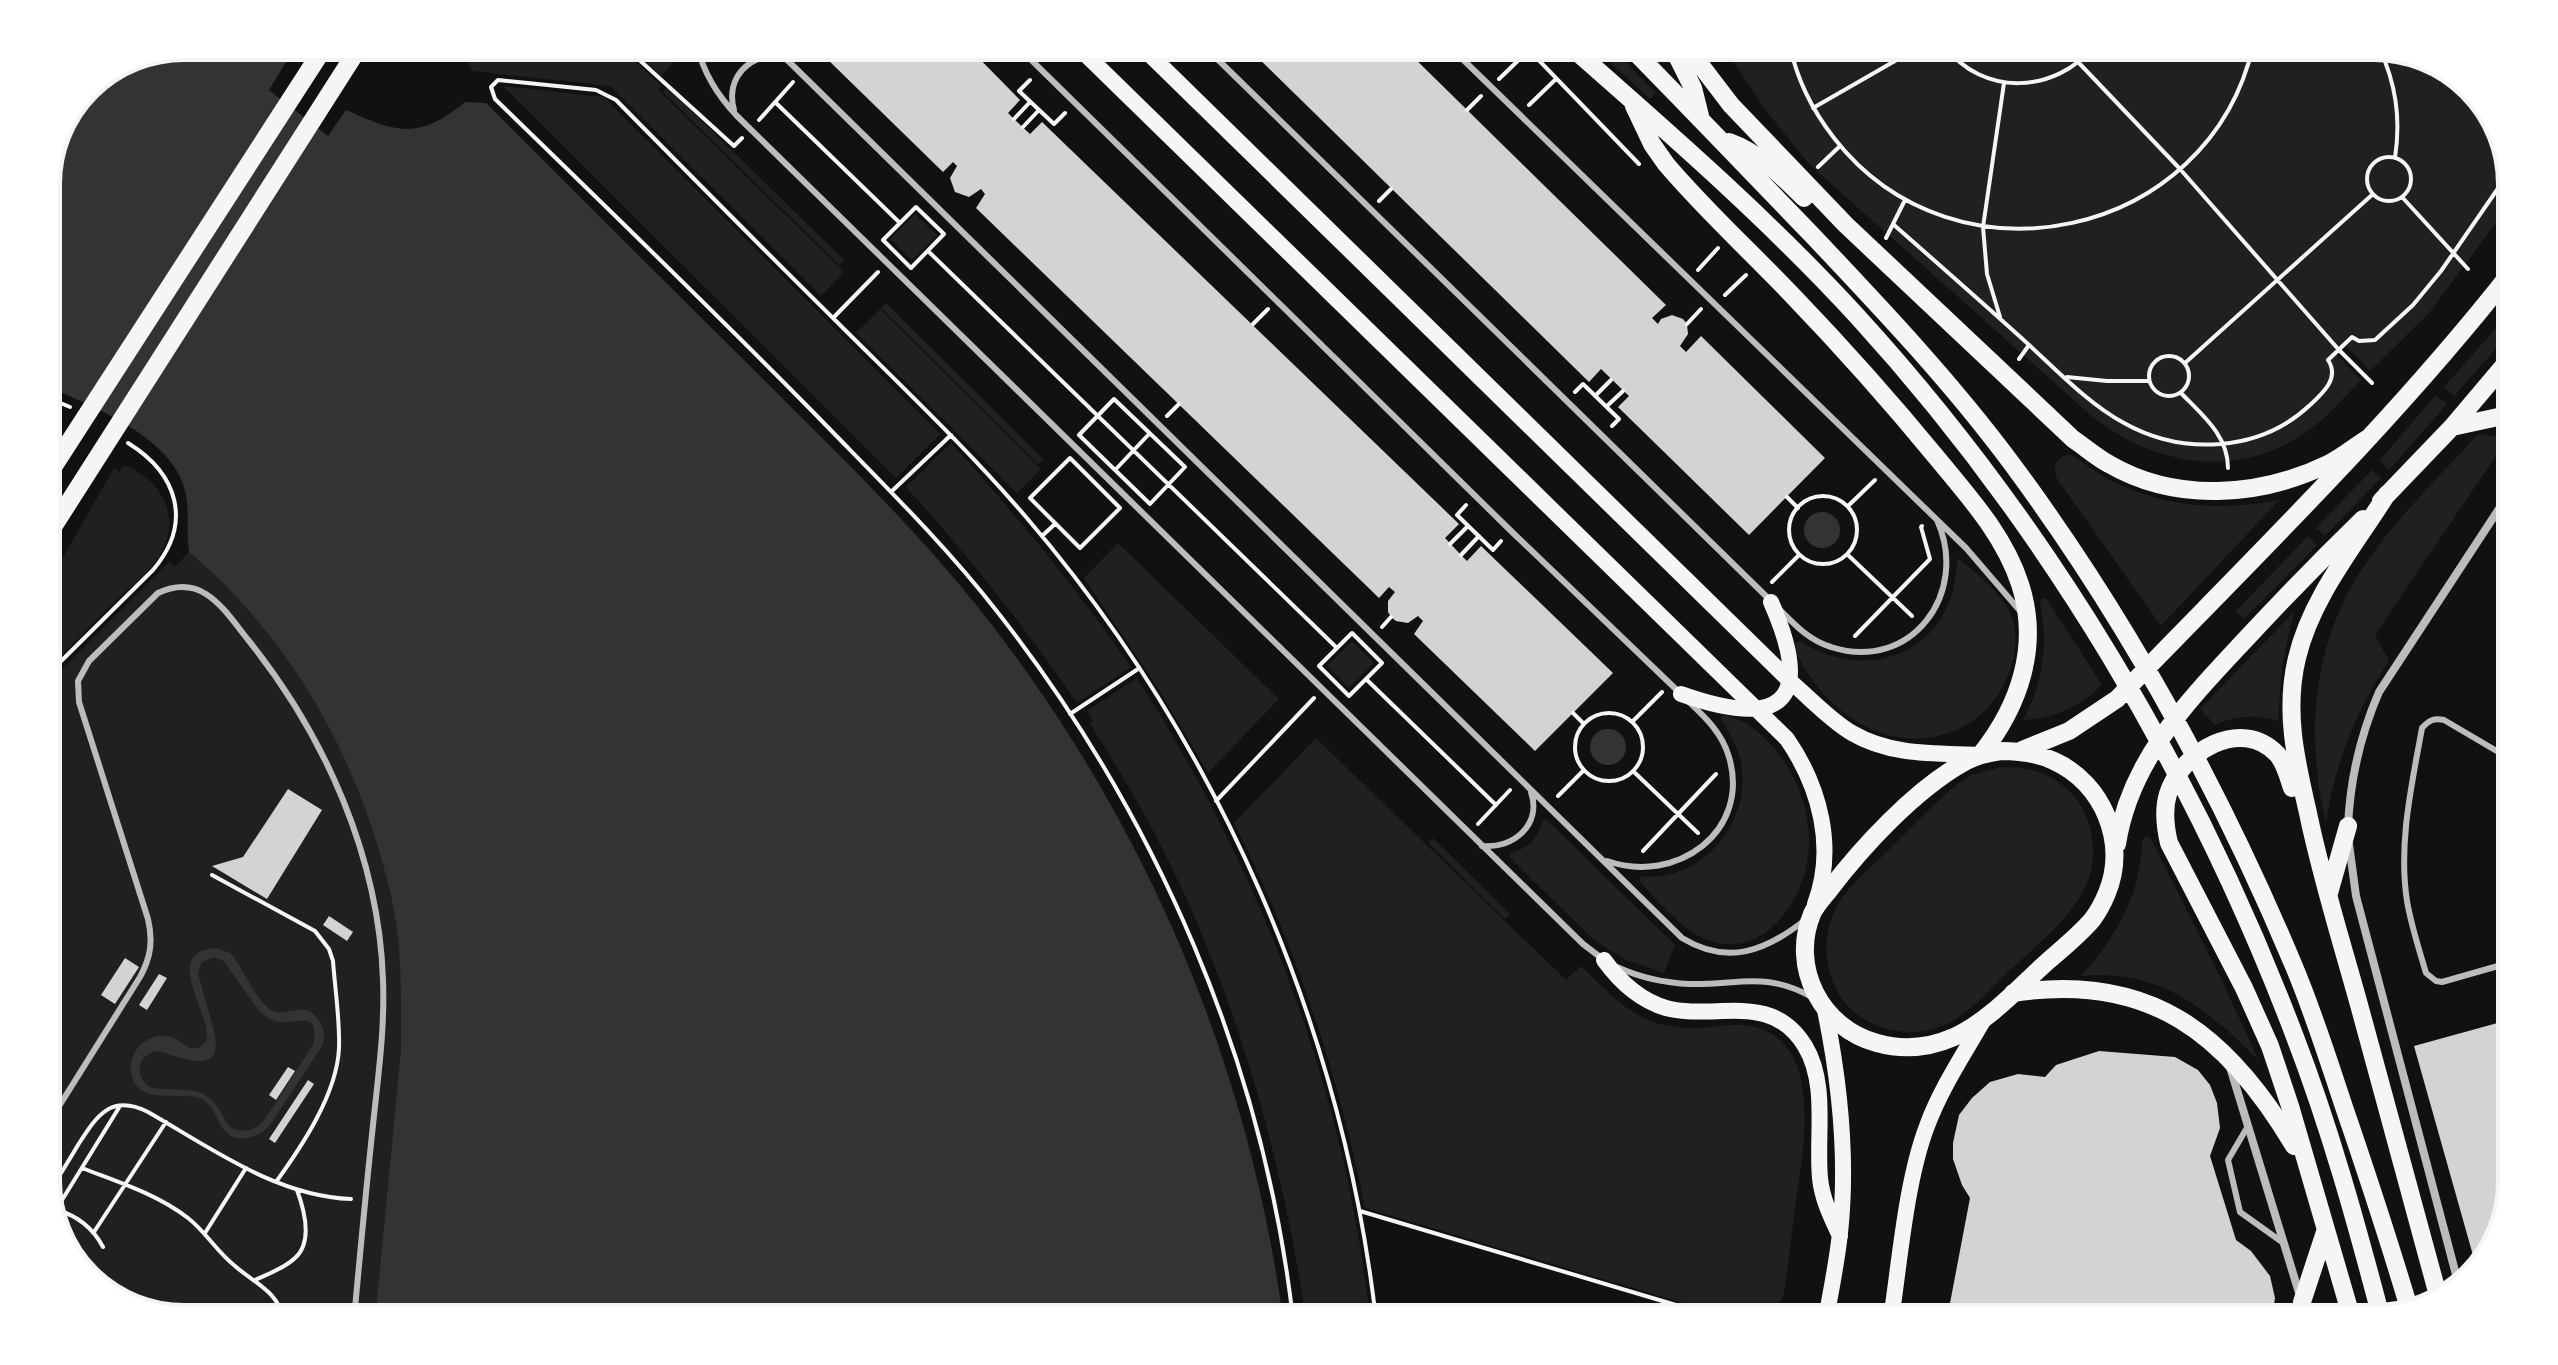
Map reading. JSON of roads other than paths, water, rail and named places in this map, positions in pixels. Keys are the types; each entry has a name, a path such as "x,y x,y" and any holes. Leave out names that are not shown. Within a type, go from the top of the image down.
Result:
{"main road":[{"path":"60,456 316,60"},
{"path":"60,516 351,60"},
{"path":"1091,60 1759,710 1787,739 1798,756 1815,793 1825,852 1820,892 1806,936 1805,958 1809,980 1822,1005 1833,1047 1842,1122 1840,1236 1828,1305"},
{"path":"1155,60 1791,682 1839,725 1879,746 1908,752 1980,754 2019,751 2069,731 2117,699 2370,437 2458,340 2498,289"},
{"path":"1586,60 1772,227 1859,318 1970,451 2053,567 2115,665 2173,767 2225,870 2296,1040 2348,1194 2378,1305"},
{"path":"1643,60 1929,362 2010,462 2076,555 2125,634 2179,729 2256,881 2294,967 2357,1143 2407,1301"},
{"path":"1679,60 1693,88 1701,120"},
{"path":"1697,60 1731,105 1846,225 2073,439 2109,464 2148,482 2190,491 2233,491 2263,486 2329,463 2370,437"},
{"path":"1631,100 1652,144 1666,164 1863,371 1984,516 2021,586 2027,619 2026,662 2010,711 1980,754 1961,764 1915,799 1887,825 1812,913"},
{"path":"1720,139 1741,146 1825,217 1846,225"},
{"path":"1822,1005 1834,1019 1857,1035 1871,1042 1902,1048 1929,1045 1955,1037 2013,993 2091,920 2108,891 2126,807 2141,770 2162,735 2187,703 2452,427 2498,373"},
{"path":"2452,427 2498,417"},
{"path":"2387,494 2322,596 2307,626 2291,689 2291,722 2317,857 2436,1288"},
{"path":"1681,694 1727,707 1759,710 1782,699 1791,682 1785,641 1771,602"},
{"path":"2317,857 2300,826 2286,770 2278,755 2265,744 2249,738 2232,737 2215,742 2187,762 2176,776 2165,809 2169,843 2257,1017 2280,1076 2348,1305"},
{"path":"2019,751 2053,760 2069,769 2094,793 2110,824 2114,859"},
{"path":"2328,896 2348,826"},
{"path":"1604,960 1624,985 1650,1002 1681,1011 1745,1009 1760,1012 1773,1017 1796,1034 1815,1071 1820,1181 1840,1236"},
{"path":"2013,993 2046,988 2079,988 2144,1002 2174,1015 2227,1054 2283,1127 2306,1167"},
{"path":"1893,1305 1910,1195 1926,1128 1986,1016"},
{"path":"2306,1305 2325,1232"}],"street":[{"path":"2456,1274 2356,896 2349,861 2348,826 2354,766 2364,728 2379,692 2498,510"},
{"path":"2227,1054 2303,1305"}],"lane":[{"path":"702,60 714,90 737,116 1583,944 1619,969 1653,980 1690,984 1761,980 1790,986 1822,1005"},
{"path":"737,116 732,98 735,79 754,60"},
{"path":"786,60 1682,938 1710,951 1725,954 1756,950 1799,925 1812,913"},
{"path":"1031,60 1712,724 1730,758 1731,796 1722,821 1707,842 1687,857 1664,866 1640,868 1603,859"},
{"path":"1218,60 1810,638 1844,651 1880,649 1903,640 1922,626 1937,605 1948,569 1946,543 1935,518"},
{"path":"1463,60 1935,518 1987,571 2027,619"},
{"path":"60,1105 140,977 151,949 148,919 79,702 78,681 89,661 158,593 169,587 195,588 217,602 265,660 309,730 342,797 367,869 381,943 384,981 381,1044 355,1305"},
{"path":"2498,752 2444,720 2432,719 2426,723 2422,728 2412,783 2404,868 2413,931 2430,978 2442,982 2498,966"},
{"path":"1482,846 1512,842 1527,828 1533,809 1530,789"},
{"path":"2248,1126 2228,1160 2238,1208 2247,1218 2282,1242"}]}
